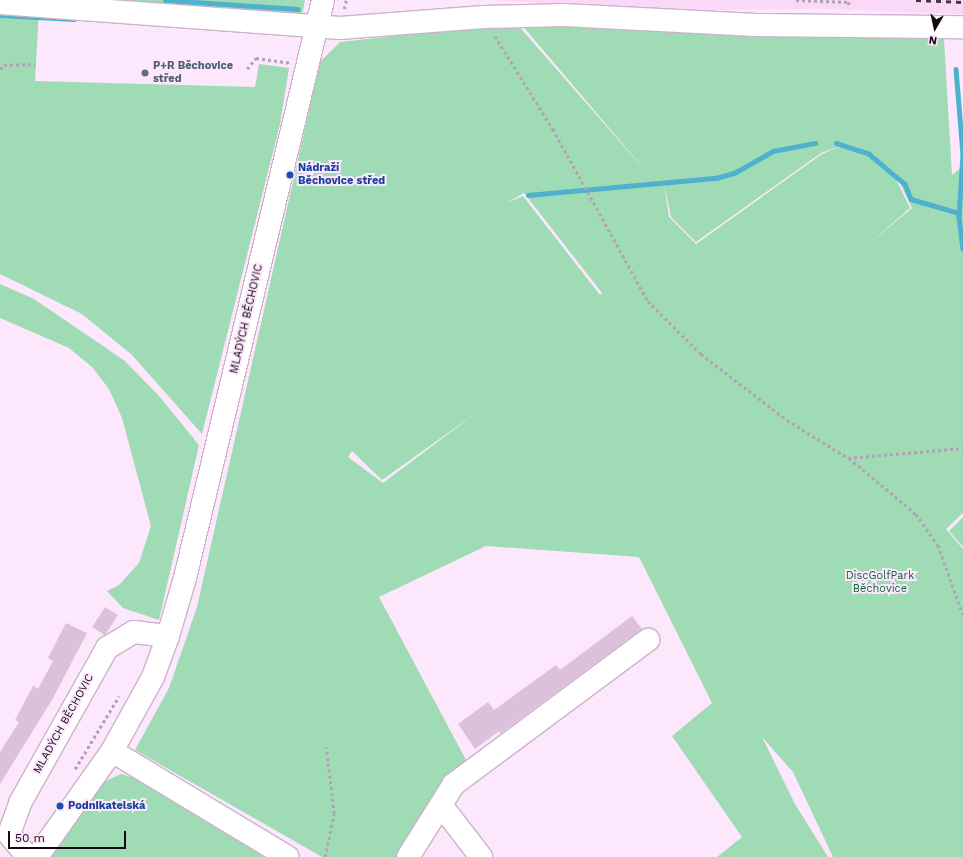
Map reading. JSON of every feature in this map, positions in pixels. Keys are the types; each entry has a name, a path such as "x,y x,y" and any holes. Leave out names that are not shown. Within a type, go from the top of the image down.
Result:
{"street":[{"name":"MLADÝCH BĚCHOVIC","path":"36,857 112,751 153,677 168,636 191,555 323,0"},
{"path":"0,4 317,27 484,17 613,16 756,25 963,27"},
{"name":"MLADÝCH BĚCHOVIC","path":"28,857 9,834 20,803 107,648 134,632 168,636"},
{"path":"408,857 454,784 648,640"},
{"path":"112,751 288,857"},
{"path":"441,805 481,857"}],"path":[{"path":"796,0 849,2 849,10"},
{"path":"484,17 588,192 648,301 678,333 740,387 826,448 848,458 916,514 938,545 963,614"},
{"path":"246,69 256,58 275,58 295,64"},
{"path":"0,70 4,65 36,64"},
{"path":"848,458 963,448"},
{"path":"72,772 120,694"},
{"path":"325,857 334,814 326,747"}],"shaded area":[{"path":"491,0 963,0 963,14 830,9 684,10"}],"green space":[{"path":"3,0 305,0 301,21"},
{"path":"0,9 39,11 35,81 255,87 259,64 289,68 280,124 202,434 132,355 82,314 0,274"},
{"name":"DiscGolfPark Běchovice","path":"516,23 650,176 521,24 944,39 952,175 963,166 963,513 946,529 963,549 963,857 833,857 793,772 762,737 795,804 828,857 717,857 742,837 672,736 712,703 639,557 486,546 379,597 466,760 402,857 322,857 135,750 169,688 197,607 320,62 340,42","holes":["844,145 822,154 696,244 669,217 664,183 671,217 696,242 821,153","858,150 870,153 895,173 912,208 870,243 910,208 893,173","524,193 602,293 600,295 523,196 506,203","476,413 383,483 348,457 352,451 382,480"]},
{"path":"0,284 34,299 125,361 159,396 199,445 159,620 123,608 107,591 119,585 139,563 151,526 122,418 109,389 92,367 69,348 0,318"},
{"path":"963,517 963,547 949,531"},
{"path":"121,774 143,780 272,857 47,857 101,783"}],"building":[{"path":"105,607 118,615 105,635 92,627"},
{"path":"632,616 642,629 500,734 499,731 475,749 458,724 488,702 494,710 556,665 560,670"},
{"path":"66,623 87,633 52,700 0,784 0,752 19,722 15,720 33,686 38,689 53,661 48,658"}],"waterway":[{"path":"165,0 298,9"},
{"path":"0,15 74,19"},
{"path":"956,69 963,155 959,217 963,249"},
{"path":"528,195 716,178 734,173 773,151 815,143"},
{"path":"836,143 869,154 905,184 911,199 959,213"}],"railway":[{"path":"916,0 963,2"}],"place":[{"name":"P+R Běchovice střed","path":"145,73"},
{"name":"Nádraží Běchovice střed","path":"290,175"},
{"name":"Podnikatelská","path":"60,806"}]}
